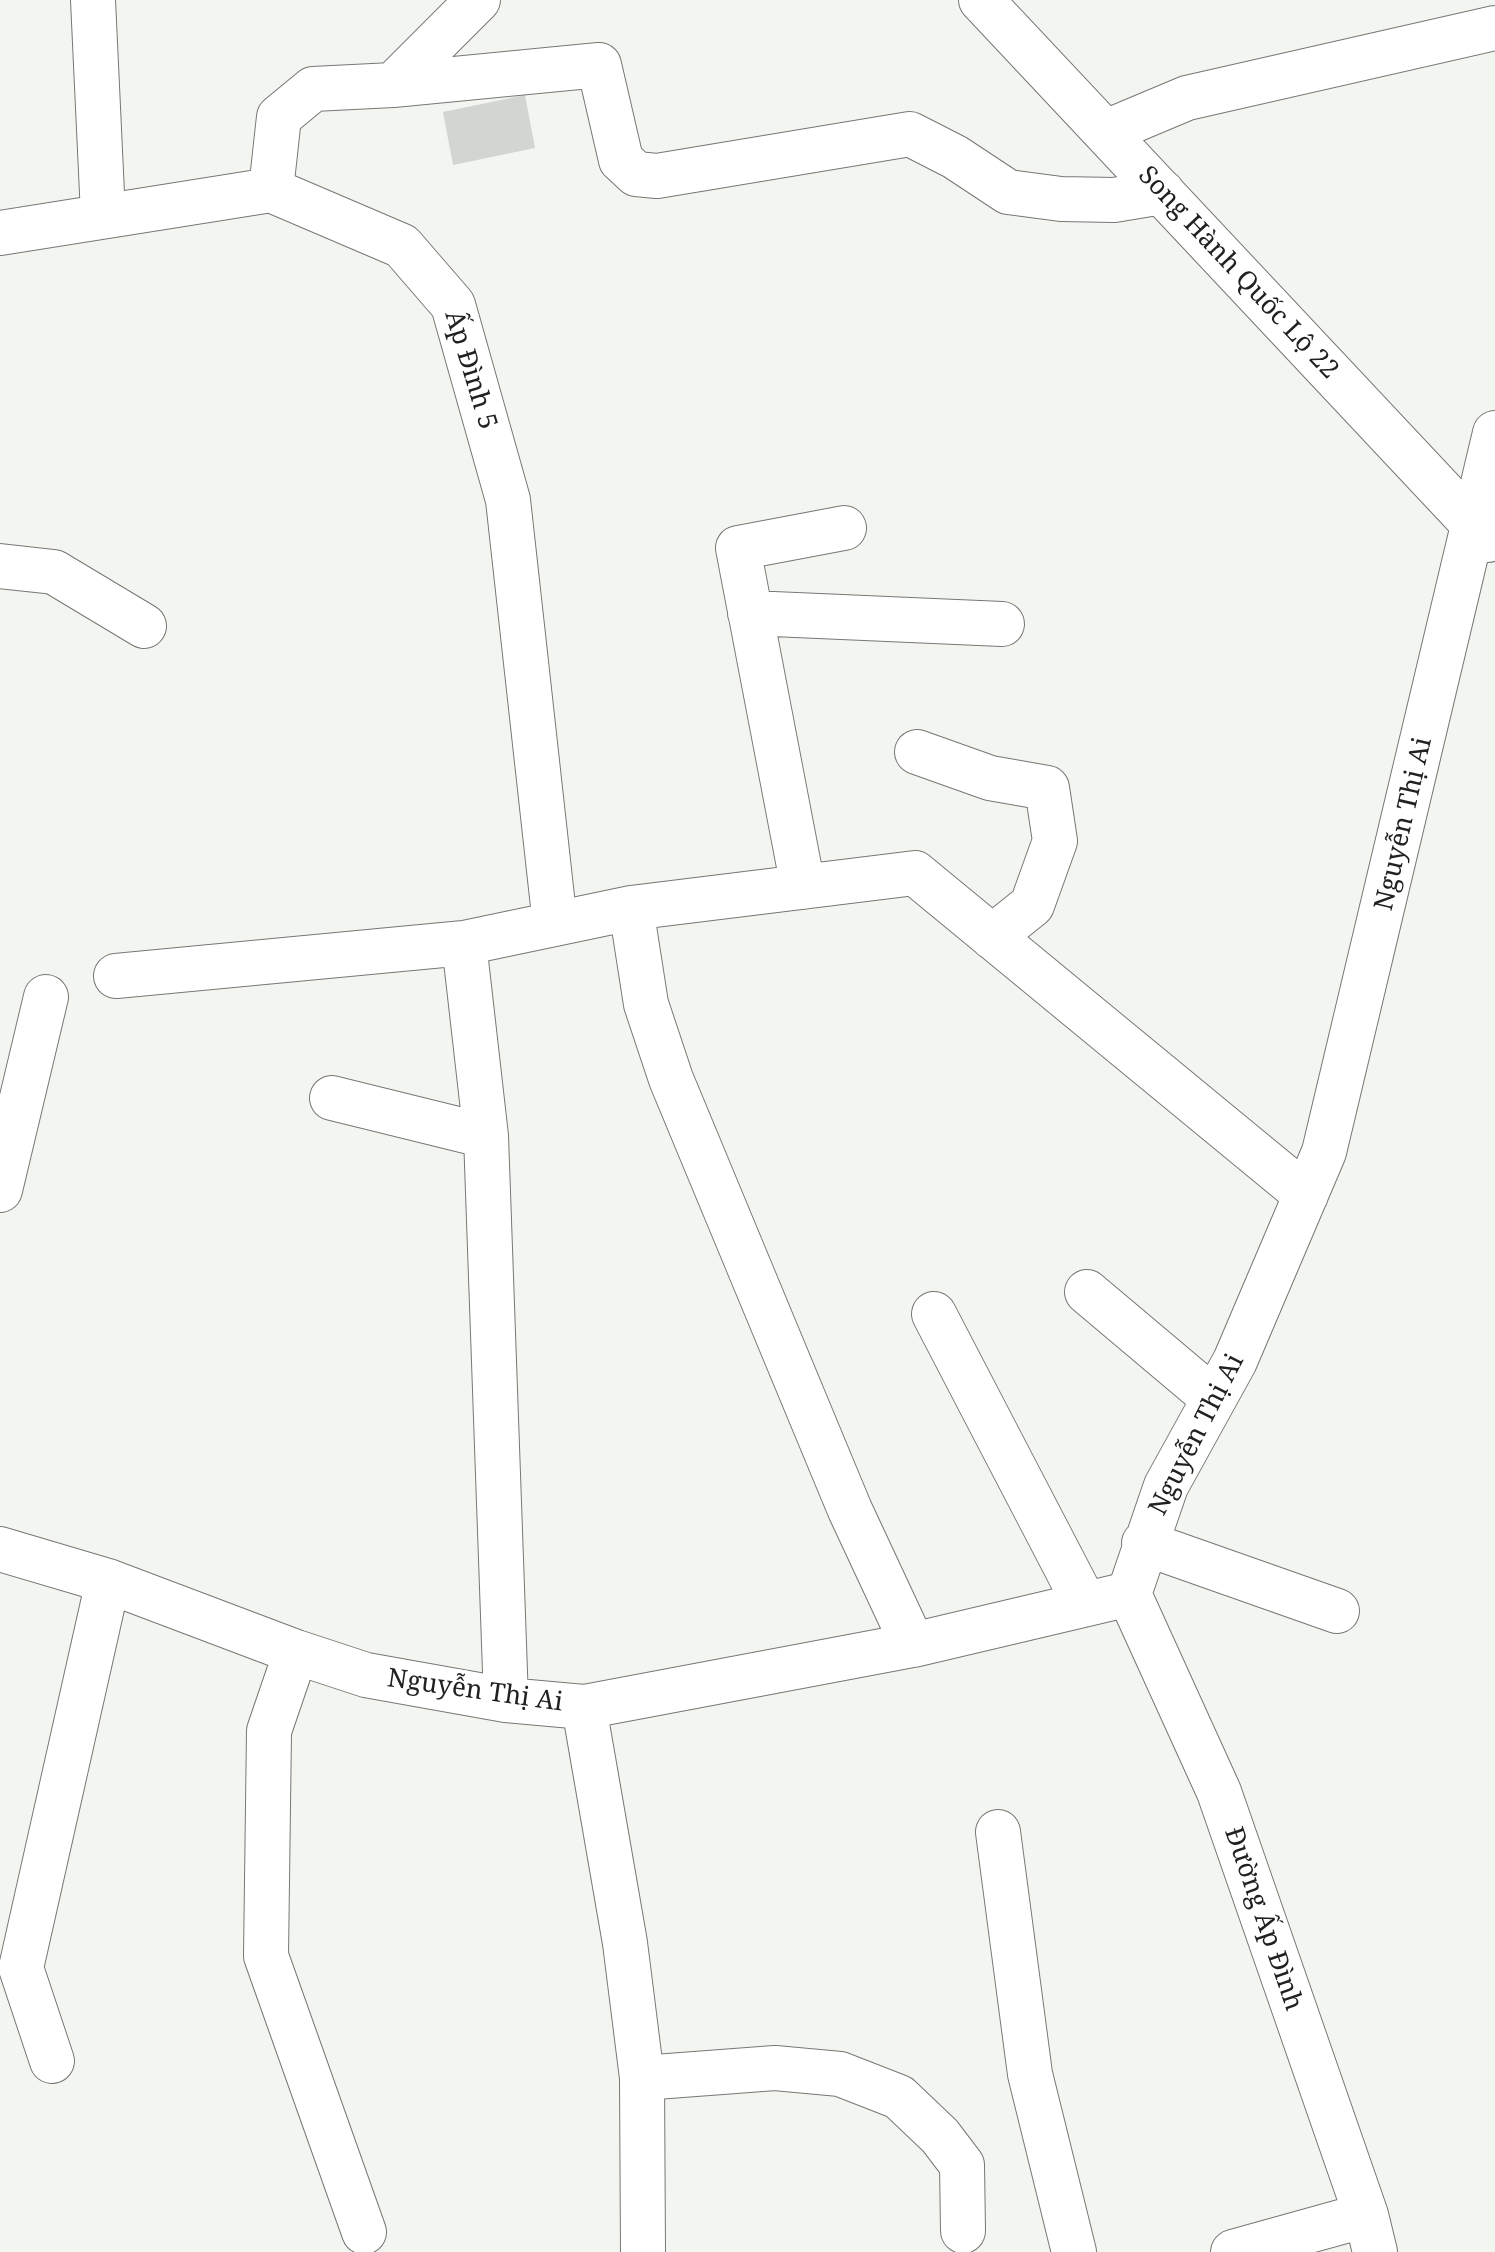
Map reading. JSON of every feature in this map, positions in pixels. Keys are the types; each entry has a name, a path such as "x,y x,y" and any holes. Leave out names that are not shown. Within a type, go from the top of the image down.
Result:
{"street":[{"path":"93,0 103,215"},
{"name":"Song Hành Quốc Lộ 22","path":"981,0 1485,536"},
{"path":"393,85 469,3"},
{"path":"1106,132 1187,98 1495,28"},
{"path":"0,233 271,190 279,117 313,89 393,85 599,65 621,160 636,174 657,176 910,134 955,157 1008,192 1061,199 1114,200 1162,192"},
{"name":"Ấp Đình 5","path":"271,190 402,246 453,305 508,500 555,924"},
{"name":"Nguyễn Thị Ai","path":"0,1549 108,1581 366,1675 506,1700 584,1707 913,1645 1129,1594 1166,1486 1235,1361 1324,1152 1485,536 1495,433"},
{"path":"803,887 738,548 844,528"},
{"path":"0,566 54,572 144,626"},
{"path":"750,613 1002,624"},
{"path":"917,752 990,778 1047,788 1055,841 1032,905 992,937"},
{"path":"116,976 464,943 631,908 915,873 1306,1195"},
{"path":"631,908 646,1004 671,1079 850,1510 913,1645"},
{"path":"464,943 486,1136 506,1700"},
{"path":"0,1190 46,997"},
{"path":"332,1098 486,1136"},
{"path":"1087,1292 1214,1399"},
{"path":"934,1314 1085,1604"},
{"path":"1144,1543 1337,1611"},
{"path":"52,2061 21,1968 108,1581"},
{"name":"Đường Ấp Đình","path":"1129,1594 1219,1792 1371,2233"},
{"path":"296,1652 269,1731 266,1956 364,2232"},
{"path":"584,1707 625,1943 642,2078 643,2252"},
{"path":"998,1832 1030,2074 1074,2252"},
{"path":"642,2078 775,2068 840,2074 899,2097 940,2136 962,2165 963,2231"},
{"path":"1233,2252 1371,2233"}],"building":[{"path":"525,95 535,148 453,165 443,112"}]}
